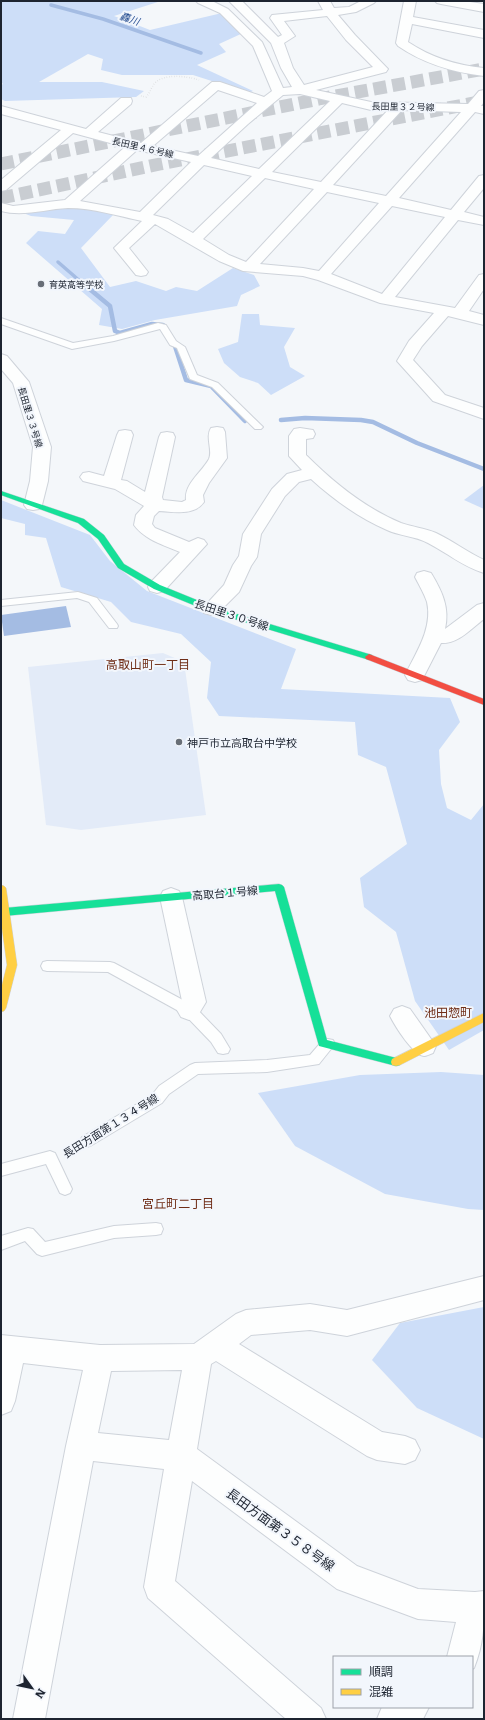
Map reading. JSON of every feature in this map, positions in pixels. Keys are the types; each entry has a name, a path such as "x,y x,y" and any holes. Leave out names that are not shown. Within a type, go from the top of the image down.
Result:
{"street":[{"path":"202,1 224,11 258,45 279,92"},
{"path":"235,1 277,42 286,68 300,90"},
{"path":"277,42 289,36 276,18 327,6 352,10 370,1"},
{"path":"410,1 402,43 426,59 463,70 484,72"},
{"path":"441,1 484,8"},
{"path":"141,272 121,248 202,160 266,102 279,92 300,90 382,69 349,37 327,6"},
{"path":"407,20 484,34"},
{"path":"69,204 216,85 266,102"},
{"name":"長田里３２号線","path":"300,90 371,106 478,109"},
{"path":"322,276 389,200 478,109 484,94"},
{"path":"193,241 339,99"},
{"path":"89,133 126,101"},
{"path":"248,268 398,107"},
{"name":"長田里４６号線","path":"1,110 138,147 484,221"},
{"path":"1,187 72,128"},
{"path":"386,300 484,179"},
{"path":"1,207 13,210 69,204 100,208 148,218 163,222 224,258 248,268 303,272 322,276 386,300 452,312 484,320"},
{"path":"482,408 439,398 405,361 415,344 452,312 484,278"},
{"name":"長田里３３号線","path":"1,359 21,382 42,447 39,481 33,505"},
{"path":"89,477 121,485 155,505 184,507 195,502 194,495 200,483 218,458 217,432"},
{"path":"307,434 300,434 297,436 298,456 313,473 350,501 394,526 430,537 469,561 484,567"},
{"path":"112,483 125,435"},
{"path":"155,505 153,497 167,437"},
{"path":"211,609 232,588 242,565 248,557 252,534 278,494 293,478 313,473"},
{"name":"長田里３０号線","path":"1,493 81,521 101,537 121,566 157,587 211,609 358,653 484,702"},
{"path":"155,505 145,515 143,525 149,532 195,547 157,587"},
{"path":"415,676 434,636 437,626 437,603 424,577"},
{"path":"434,636 448,637 484,609"},
{"name":"高取台１号線","path":"4,912 279,887 323,1043 328,1044"},
{"path":"1,888 4,928 12,965 1,1008"},
{"path":"172,897 194,1002 189,1010"},
{"path":"402,1016 424,1046"},
{"path":"328,1044 394,1063 424,1046 484,1017"},
{"path":"1,1401 7,1349 100,1358 206,1351 246,1323 310,1317 347,1323 484,1288"},
{"path":"206,1351 376,1446 404,1450"},
{"path":"206,1351 182,1456 159,1587 310,1719"},
{"path":"30,1719 100,1358"},
{"path":"82,1446 182,1456"},
{"name":"長田方面第３５８号線","path":"182,1456 348,1578 418,1604 480,1608"},
{"path":"463,1656 480,1608"},
{"path":"393,1719 411,1708"}],"lane":[{"path":"1,312 49,332"},
{"path":"1,321 72,346 114,338 158,326 163,327 177,345 193,377 215,385 258,426"},
{"path":"1,603 78,595 93,600 113,626"},
{"path":"47,966 110,967 189,1010 216,1038 223,1049"},
{"name":"長田方面第１３４号線","path":"87,1141 157,1098 164,1090 195,1069 267,1066 314,1060 328,1044"},
{"name":"長田方面第１３４号線","path":"1,1170 50,1157 65,1189"},
{"path":"1,1242 28,1234 42,1250 114,1232 156,1229"}],"path":[{"path":"151,92 153,85 161,78 190,77 216,85"}],"shaded area":[{"path":"1,1 161,1 114,16 150,30 222,13 243,33 219,44 226,52 197,65 253,91 249,93 193,75 122,75 101,70 103,59 88,54 39,82 102,82 144,91 136,97 5,101 1,99 1,85 3,84 1,82"},
{"path":"68,206 114,214 81,248 110,287 136,281 166,291 176,287 197,291 233,268 254,275 260,286 241,295 237,306 155,320 122,329 99,325 102,309 26,243 38,231 65,234 74,220 31,216 18,211"},
{"path":"242,314 259,314 260,325 295,328 284,347 290,367 305,376 271,395 258,383 240,377 224,363 218,349 238,342"},
{"path":"484,485 484,509 464,500"},
{"path":"1,500 90,535 110,561 147,591 296,649 281,689 450,698 460,722 439,750 441,784 447,808 471,820 484,804 484,1030 449,1050 415,1001 396,932 364,907 360,878 407,844 386,767 358,755 355,722 219,716 207,698 211,662 181,634 131,622 111,602 61,587 46,538 25,535 25,524 1,518"},
{"path":"66,606 71,627 4,636 1,615"},
{"path":"163,653 184,662 206,815 81,830 46,825 28,667"},
{"path":"441,1072 484,1075 484,1210 468,1209 385,1194 295,1146 258,1093 360,1075"},
{"path":"484,1307 484,1439 417,1408 372,1360 400,1323"}],"waterway":[{"name":"轟川","path":"51,5 103,19 201,53"},
{"path":"58,262 81,282"},
{"path":"80,281 110,306 115,331 120,333 152,324 163,325"},
{"path":"173,340 186,380 211,386 245,421"},
{"path":"281,420 305,418 361,420 373,422 417,443 484,469"}],"tunnel":[{"path":"1,164 319,99 484,69"},
{"path":"1,198 160,164 484,101"}],"traffic: fast":[{"path":"1,493 81,521 101,537 121,566 157,587 211,609 369,657"},
{"path":"4,912 279,887 323,1043 396,1062"}],"traffic: slow":[{"path":"1,888 12,965 1,1008"},
{"path":"396,1062 484,1017"}],"traffic: jam":[{"path":"369,657 484,702"}],"place":[{"name":"育英高等学校","path":"41,284"},
{"name":"神戸市立高取台中学校","path":"179,742"}],"district":[{"name":"高取山町一丁目","path":"148,664"},
{"name":"池田惣町","path":"448,1012"},
{"name":"宮丘町二丁目","path":"178,1203"}]}
